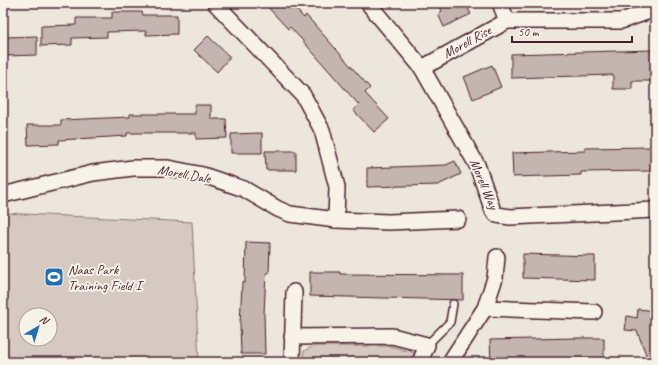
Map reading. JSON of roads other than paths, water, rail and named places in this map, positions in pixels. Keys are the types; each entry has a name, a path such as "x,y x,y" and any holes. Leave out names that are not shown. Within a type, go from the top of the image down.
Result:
{"street":[{"path":"215,3 303,95 322,130 337,187 336,220"},
{"name":"Morell Way","path":"368,3 422,68 477,165 493,211 497,215 503,217 655,210"},
{"path":"500,3 507,20"},
{"name":"Morell Rise","path":"422,68 507,20 621,21 650,11 655,7"},
{"name":"Morell Dale","path":"3,196 93,173 133,168 168,168 203,175 244,189 278,209 290,214 336,220 388,222 458,219"},
{"path":"450,362 485,308 495,278 497,257"},
{"path":"292,362 294,292"},
{"path":"485,308 594,312"},
{"path":"292,337 392,336 427,345 420,362"}],"lane":[{"path":"427,345 450,322 453,304"}],"place":[{"name":"Naas Park Training Field I","path":"54,277"}]}
